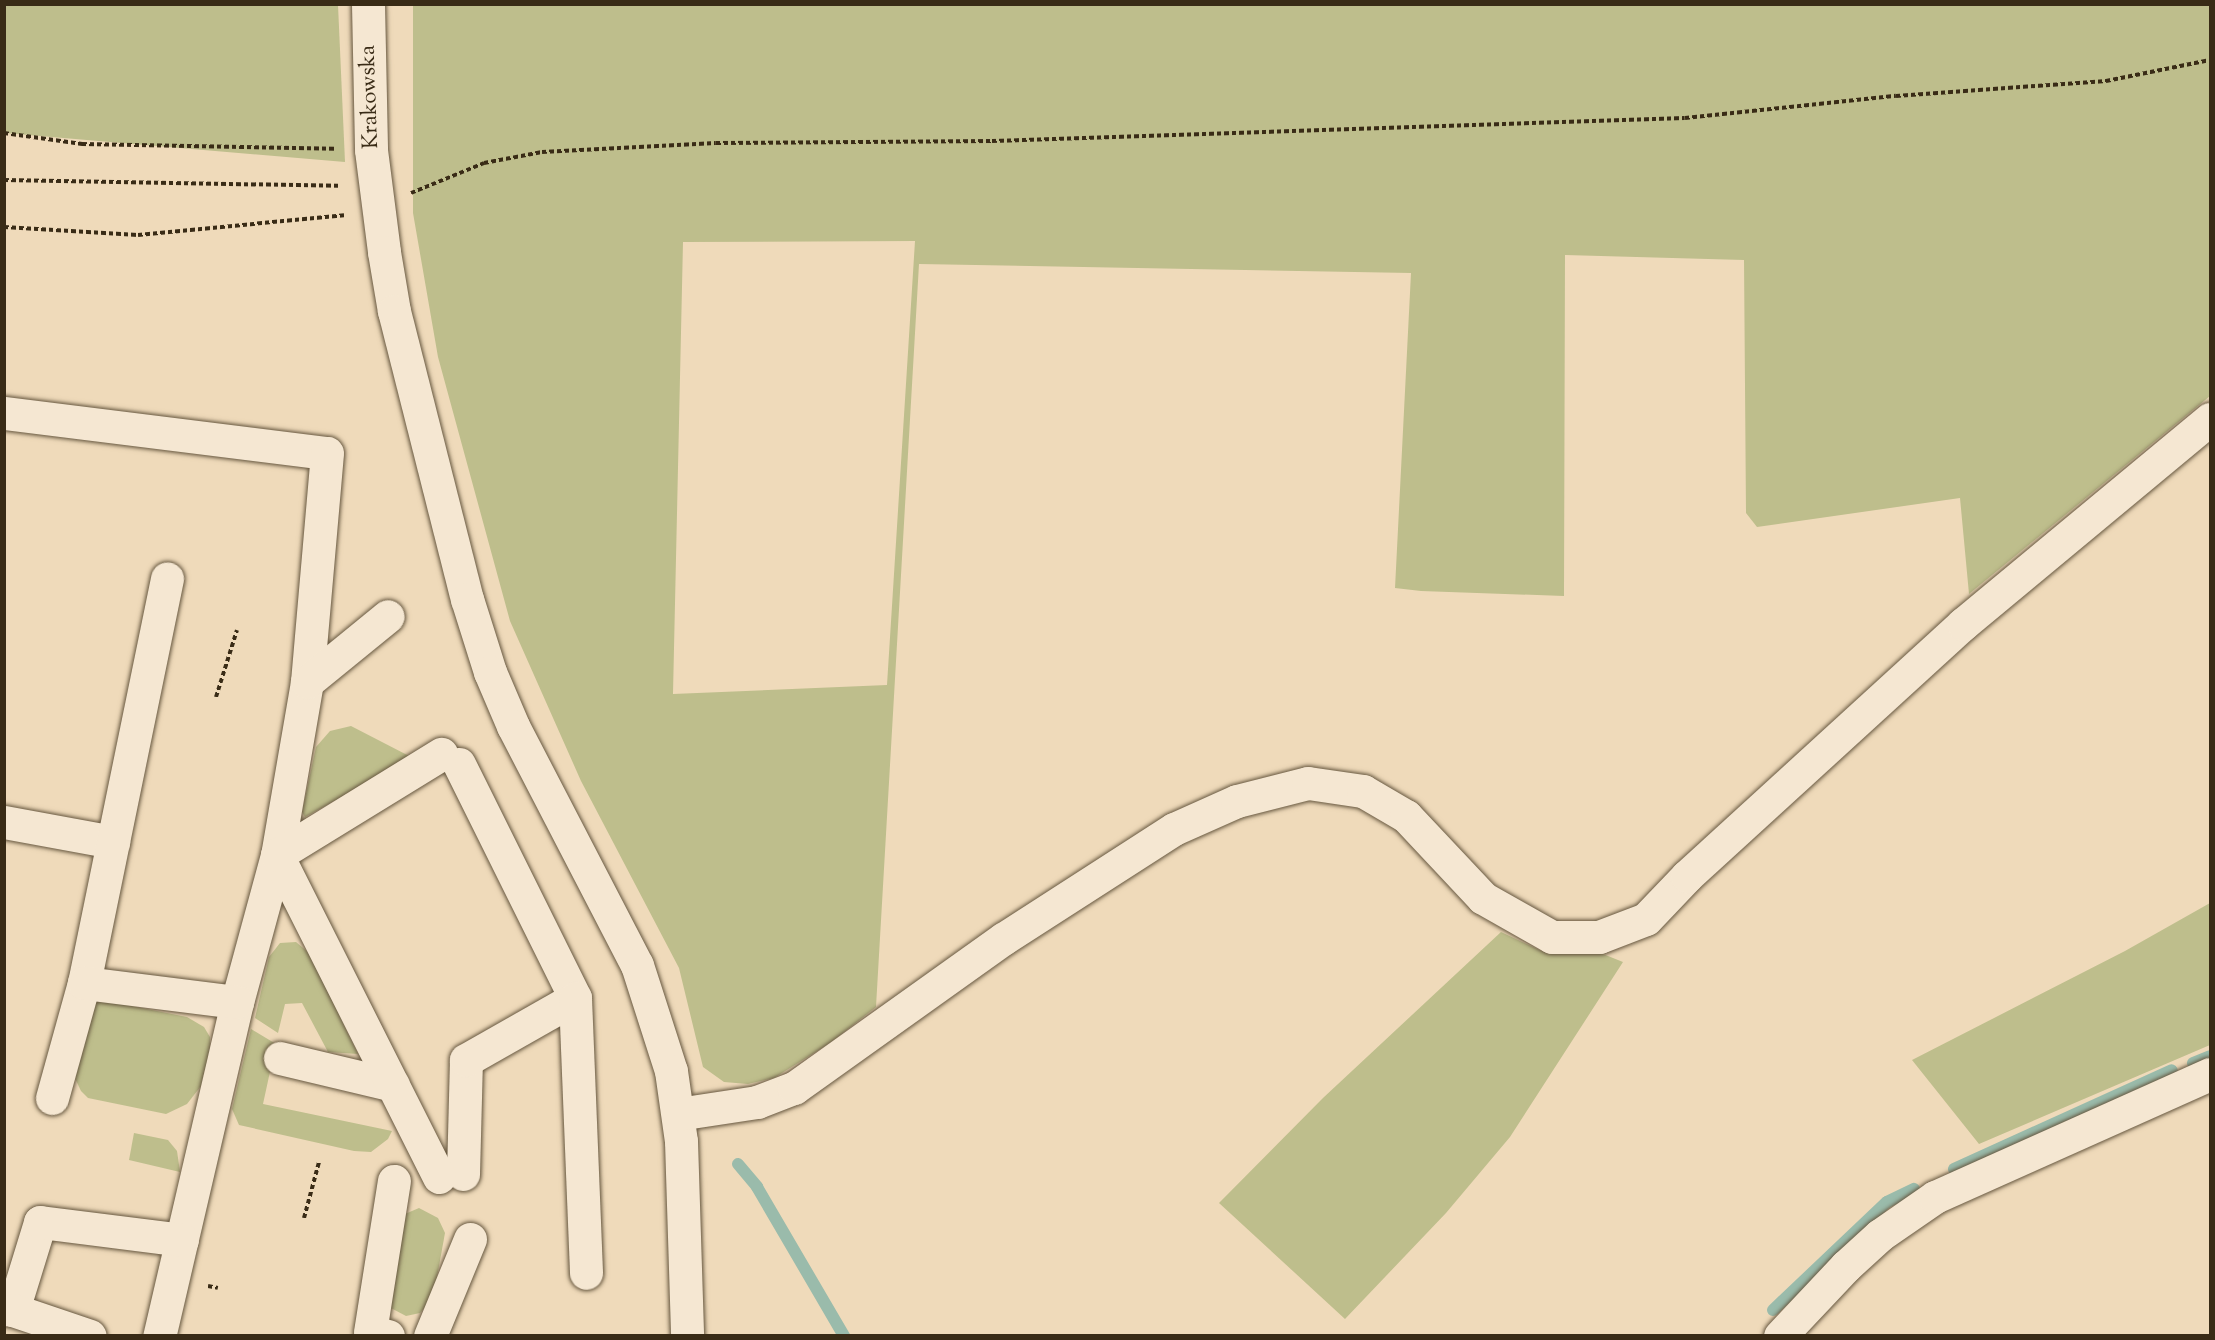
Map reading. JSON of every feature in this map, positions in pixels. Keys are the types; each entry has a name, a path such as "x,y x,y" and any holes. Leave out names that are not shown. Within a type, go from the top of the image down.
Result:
{"street":[{"name":"Krakowska","path":"368,4 371,150 376,198 394,311 464,589 490,672 536,772 637,965 664,1041 678,1114 687,1335"},
{"path":"4,413 327,453 308,682 277,855 237,1002 159,1335"},
{"path":"678,1114 757,1102 794,1088 1004,939 1174,829 1237,801 1308,783 1363,791 1407,816 1483,898 1552,937 1599,937 1646,919 1696,868 1963,624 2211,419"},
{"path":"52,1098 84,983 166,578"},
{"path":"308,682 388,616"},
{"path":"277,855 450,759 575,998 586,1273"},
{"path":"4,822 113,842"},
{"path":"277,855 393,1085 451,1175 466,1059 575,998"},
{"path":"84,983 237,1002"},
{"path":"280,1058 393,1085"},
{"path":"1780,1335 1846,1266 1880,1235 1935,1197 2211,1074"},
{"path":"388,1335 370,1332 394,1180"},
{"path":"90,1335 9,1310 40,1222 182,1240"},
{"path":"430,1335 470,1239"}],"path":[{"path":"4,227 138,235 285,222 376,198 484,163 542,152 716,143 992,141 1685,118 1896,96 2106,81 2211,60"},
{"path":"4,133 82,144 371,150"},
{"path":"4,180 376,198"},
{"path":"216,697 237,630"},
{"path":"304,1218 319,1161"}],"green space":[{"path":"4,5 338,5 345,162 5,133"},
{"path":"413,5 2210,5 2210,396 1969,594 1960,498 1757,527 1746,513 1744,260 1565,255 1564,596 1395,588 1411,273 919,264 876,1007 830,1043 774,1078 748,1084 724,1082 703,1067 679,968 581,781 510,621 438,357 413,213","holes":["915,241 887,685 673,694 683,242"]},
{"path":"351,726 413,758 305,817 302,812 316,747 330,731"},
{"path":"2210,903 2210,1045 1979,1144 1912,1060 2125,951"},
{"path":"1501,932 1548,954 1603,954 1623,962 1510,1137 1446,1213 1345,1319 1219,1203 1323,1098"},
{"path":"296,942 309,953 358,1054 328,1052 302,1003 285,1004 278,1033 255,1018 269,957 280,943"},
{"path":"102,1000 187,1017 204,1027 210,1037 210,1050 201,1086 187,1104 166,1114 88,1098 81,1091 73,1074 96,1002"},
{"path":"251,1029 276,1044 263,1104 392,1131 388,1139 371,1152 354,1151 239,1125 232,1109"},
{"path":"134,1133 168,1140 177,1151 180,1172 129,1160"},
{"path":"419,1208 438,1218 445,1233 433,1299 420,1313 406,1316 389,1307 405,1214"}],"waterway":[{"path":"2193,1063 2210,1056"},
{"path":"1954,1169 2172,1070"},
{"path":"738,1164 757,1187 844,1336"},
{"path":"1773,1310 1887,1202 1914,1189"}]}
